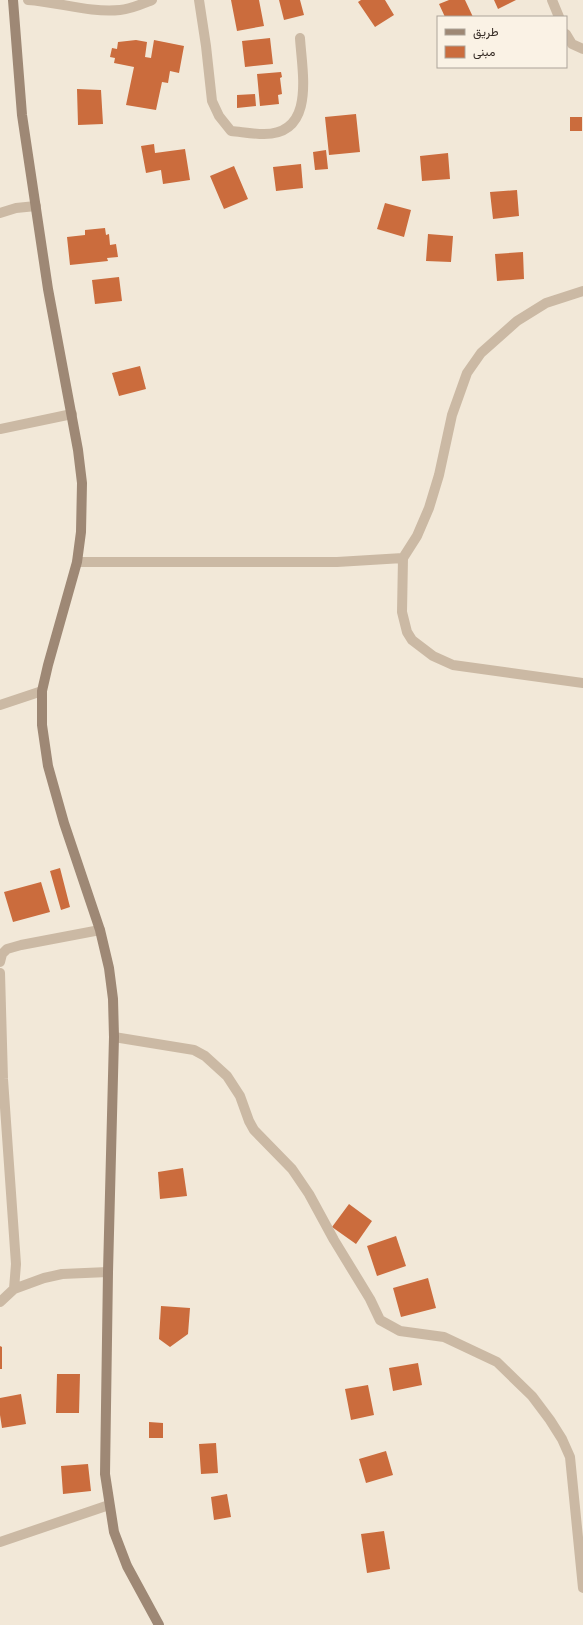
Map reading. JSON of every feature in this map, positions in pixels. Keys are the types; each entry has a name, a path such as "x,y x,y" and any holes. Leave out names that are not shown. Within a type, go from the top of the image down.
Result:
{"street":[{"path":"13,0 22,115 48,289 72,414 82,483 81,532 77,562 42,691 42,725 48,766 64,823 100,930 109,968 112,991 114,1037 105,1474 114,1532 126,1566 159,1625"},
{"path":"28,0 101,10 121,10 152,0"},
{"path":"199,0 212,101 219,116 231,131 265,134 285,130 298,117 304,100 300,38"},
{"path":"552,0 559,16"},
{"path":"567,36 572,44 583,49"},
{"path":"0,213 16,208 36,206"},
{"path":"583,291 546,303 517,321 481,353 467,373 452,415 439,475 429,508 417,536 403,558 402,612 407,632 412,640 433,656 452,665 583,683"},
{"path":"0,429 72,414"},
{"path":"77,562 337,562 403,558"},
{"path":"0,705 42,691"},
{"path":"0,962 2,954 7,949 100,930"},
{"path":"0,973 3,1079 16,1264 14,1289"},
{"path":"114,1037 194,1050 205,1056 218,1067 227,1076 240,1096 254,1130 292,1169 309,1194 334,1240 370,1298 380,1320 400,1331 444,1337 497,1362 532,1396 554,1426 570,1457 583,1588"},
{"path":"0,1302 14,1289 44,1278 62,1274 108,1272"},
{"path":"0,1542 109,1505"}],"building":[{"path":"231,0 259,0 264,26 237,31"},
{"path":"279,0 300,0 304,15 284,20"},
{"path":"361,0 385,0 394,15 375,27 358,2"},
{"path":"449,0 465,0 473,16 445,16 439,4"},
{"path":"494,0 516,0 498,9"},
{"path":"270,38 273,64 245,67 242,41"},
{"path":"136,40 147,42 145,57 151,58 154,40 184,46 179,73 170,71 168,83 162,82 156,110 126,105 134,67 114,63 115,58 110,57 112,48 117,49 118,42"},
{"path":"281,72 282,77 280,78 282,94 278,95 279,104 260,106 257,74"},
{"path":"77,89 101,90 103,124 78,125"},
{"path":"255,94 256,106 237,108 237,95"},
{"path":"356,114 360,152 329,155 325,117"},
{"path":"570,117 582,117 582,131 570,131"},
{"path":"154,144 155,153 185,149 190,180 163,184 161,170 146,173 141,146"},
{"path":"326,150 328,169 315,170 313,152"},
{"path":"448,153 450,179 422,181 420,156"},
{"path":"301,164 303,188 276,191 273,167"},
{"path":"234,166 248,199 224,209 210,176"},
{"path":"517,190 519,216 493,219 490,192"},
{"path":"385,203 411,210 404,237 377,229"},
{"path":"105,228 106,235 109,234 110,245 116,244 118,257 107,258 108,261 70,265 67,237 85,235 85,230"},
{"path":"428,234 453,236 451,262 426,261"},
{"path":"523,252 524,279 497,281 495,254"},
{"path":"119,277 122,301 95,304 92,280"},
{"path":"140,366 146,389 119,396 112,373"},
{"path":"60,868 70,907 61,910 50,871"},
{"path":"41,882 50,912 13,922 4,892"},
{"path":"183,1168 187,1196 160,1199 158,1172"},
{"path":"349,1204 372,1221 356,1244 332,1227"},
{"path":"396,1236 406,1266 377,1276 367,1246"},
{"path":"428,1278 436,1308 401,1317 393,1288"},
{"path":"161,1306 190,1308 188,1334 170,1347 159,1339"},
{"path":"0,1346 2,1347 2,1369 0,1369"},
{"path":"418,1363 422,1385 393,1391 389,1368"},
{"path":"57,1374 80,1374 79,1413 56,1413"},
{"path":"368,1385 374,1415 351,1420 345,1389"},
{"path":"21,1394 26,1424 2,1428 0,1398"},
{"path":"149,1422 163,1423 163,1438 149,1438"},
{"path":"216,1443 218,1473 201,1474 199,1444"},
{"path":"386,1451 393,1475 366,1483 359,1459"},
{"path":"88,1464 91,1491 63,1494 61,1466"},
{"path":"227,1494 231,1517 214,1520 211,1497"},
{"path":"384,1531 390,1569 367,1573 361,1534"}]}
